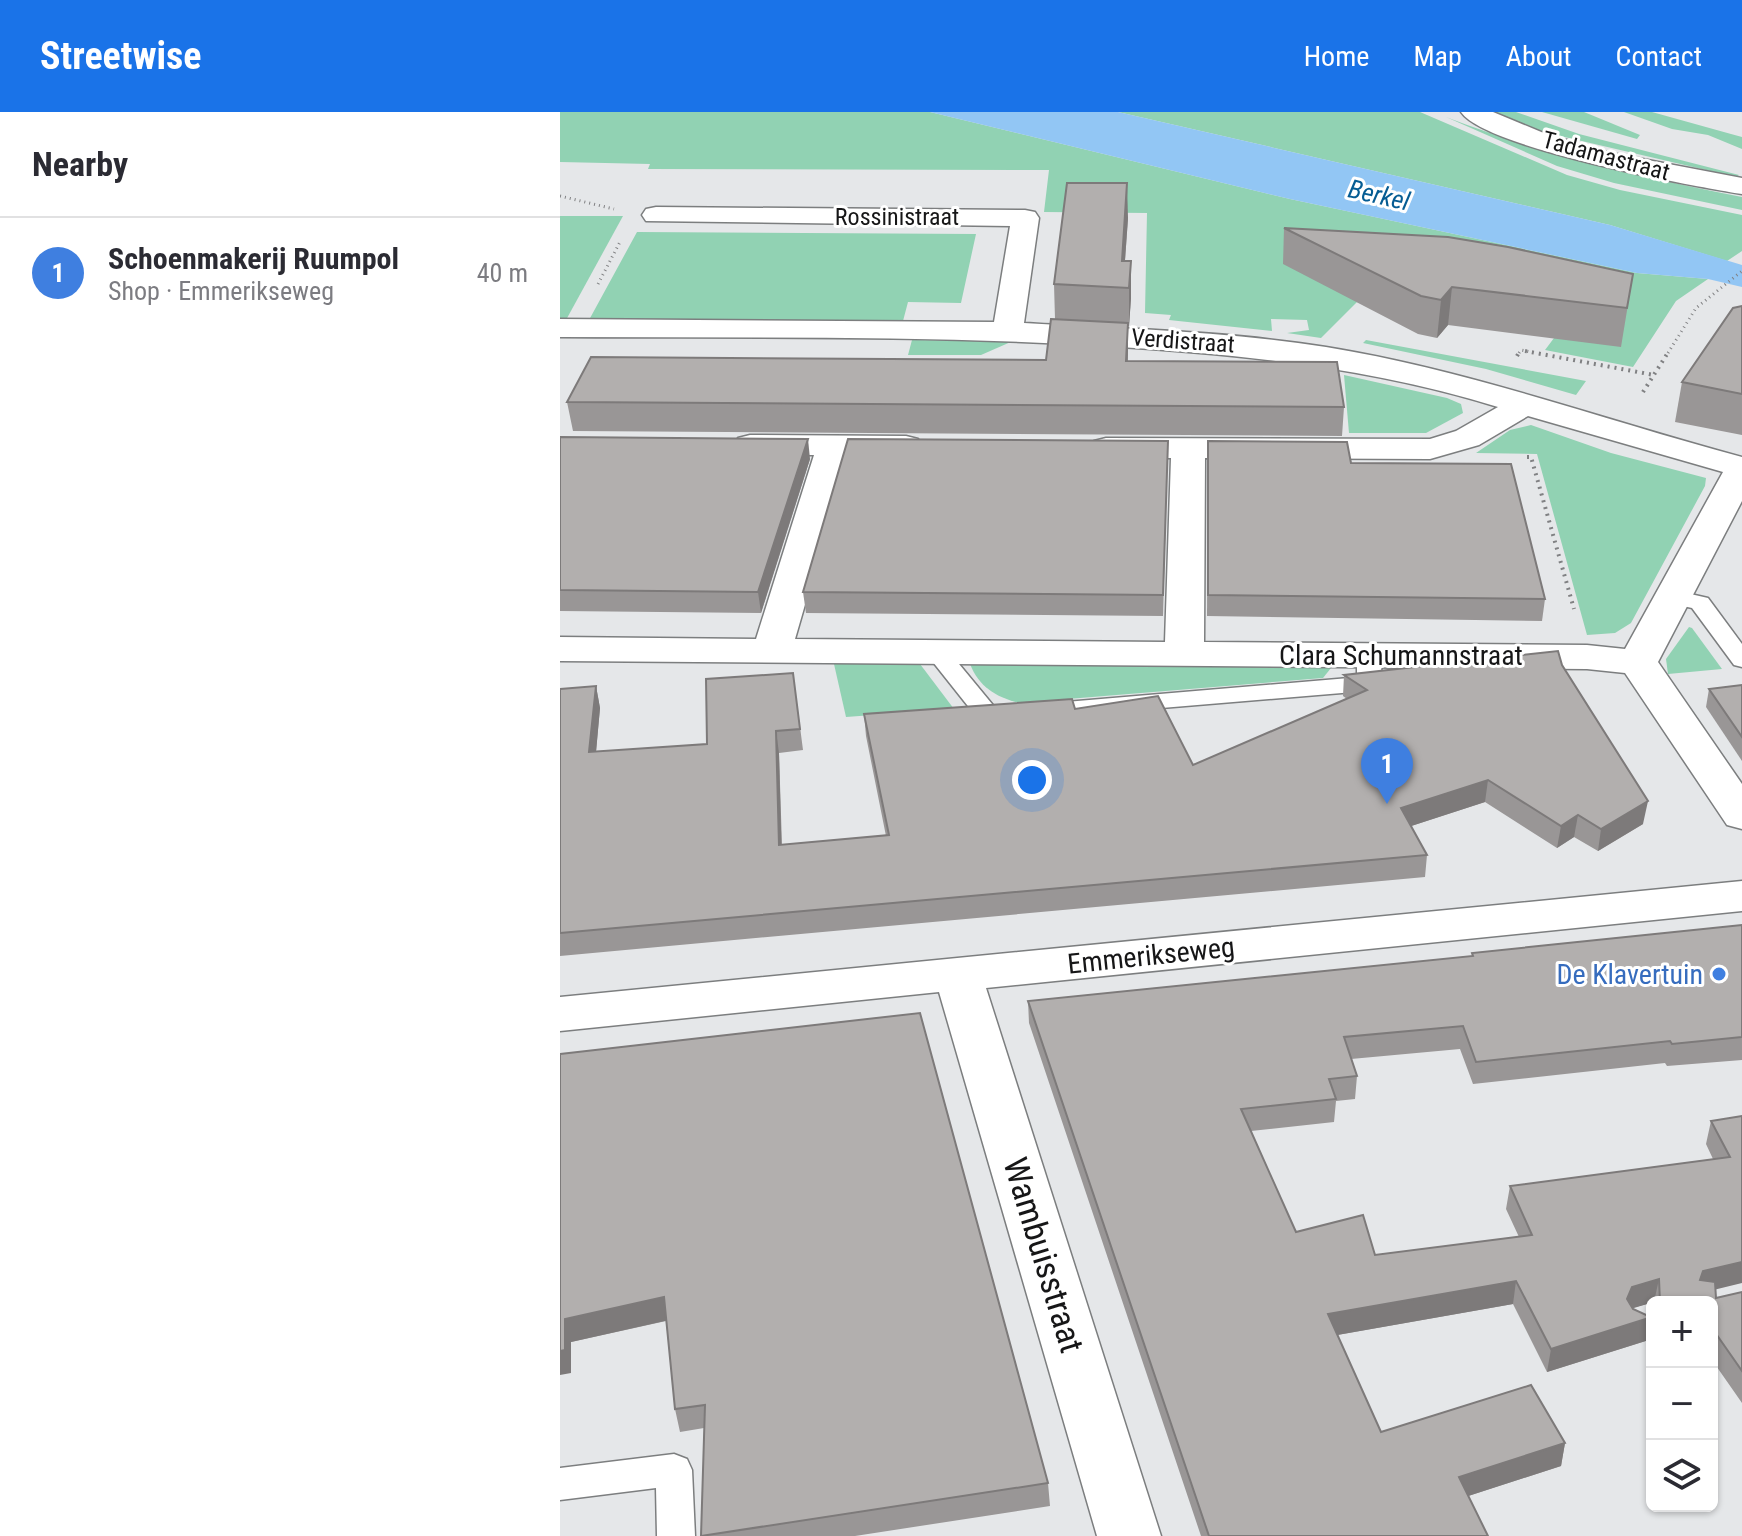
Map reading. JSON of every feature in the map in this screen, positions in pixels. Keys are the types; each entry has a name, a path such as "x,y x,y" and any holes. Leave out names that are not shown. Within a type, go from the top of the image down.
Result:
{"street":[{"name":"Tadamastraat","path":"1473,112 1519,132 1593,157 1742,186"},
{"name":"Tadamastraat","path":"1528,112 1572,128 1742,170"},
{"name":"Rossinistraat","path":"645,215 1025,218 1008,331"},
{"name":"Verdistraat","path":"567,328 1008,331 1151,338 1314,355 1467,387 1618,434 1742,467"},
{"path":"1080,447 1448,446 1470,438 1524,405"},
{"path":"712,445 941,446"},
{"path":"772,651 834,446"},
{"path":"1184,654 1188,448"},
{"path":"1742,467 1638,662 1742,816"},
{"name":"Clara Schumannstraat","path":"560,649 1587,657 1638,662"},
{"name":"Emmerikseweg","path":"560,1014 1742,896"},
{"name":"Wambuisstraat","path":"958,975 1129,1536"}],"lane":[{"path":"1673,597 1700,603 1742,660"},
{"path":"937,652 1004,714"},
{"path":"957,717 1354,685 1369,677 1369,655"},
{"path":"560,1484 674,1470 676,1536"}],"path":[{"path":"560,196 645,215 567,328"},
{"path":"1618,434 1696,308 1724,289 1742,271"},
{"path":"1448,446 1476,456 1531,457 1587,657"}],"green space":[{"path":"560,112 930,112 1290,199 1637,273 1708,279 1676,301 1633,367 1545,350 1554,338 1357,302 1321,338 1287,333 1309,330 1307,320 1271,319 1272,331 1169,320 1171,315 1145,313 1147,213 1044,212 1049,170 648,169 650,164 560,162"},
{"path":"1118,112 1420,112 1567,175 1620,190 1742,215 1742,251 1727,261 1610,225"},
{"path":"1486,112 1516,112 1579,134 1739,175 1736,177 1526,128"},
{"path":"1542,112 1584,112 1640,135 1637,139"},
{"path":"1624,112 1652,112 1742,137 1742,149 1708,135 1672,129"},
{"path":"1446,117 1592,163 1742,197 1742,210 1614,183 1557,166"},
{"path":"560,216 623,216 566,320 560,320"},
{"path":"637,232 976,234 961,303 908,302 903,321 589,320"},
{"path":"912,340 1013,341 981,355 908,355"},
{"path":"1366,340 1586,381 1576,395 1486,369 1363,343"},
{"path":"1344,375 1447,398 1461,404 1463,413 1426,433 1349,433"},
{"path":"1531,425 1611,453 1706,478 1705,486 1631,623 1615,633 1587,635 1537,454 1476,453 1510,430"},
{"path":"1689,627 1722,669 1668,674 1666,659"},
{"path":"834,664 920,664 954,709 846,717"},
{"path":"970,664 1331,668 1323,678 1019,703 989,690"}],"water":[{"name":"Berkel","path":"930,112 1118,112 1610,225 1742,265 1742,287 1708,279 1637,273 1290,199"}],"building":[{"path":"1067,183 1127,183 1122,261 1131,261 1129,288 1054,284"},
{"path":"1284,228 1448,237 1633,274 1627,308 1452,287 1441,300 1421,296"},
{"path":"1742,306 1742,394 1682,382 1733,308"},
{"path":"1051,319 1128,323 1126,361 1337,362 1344,407 567,402 591,357 1046,360"},
{"path":"560,437 808,439 758,592 560,590"},
{"path":"848,439 1168,441 1163,595 803,592"},
{"path":"1208,441 1347,442 1351,463 1511,464 1545,599 1208,595"},
{"path":"1558,651 1562,665 1648,801 1601,829 1578,815 1561,826 1488,780 1401,808 1427,855 560,933 560,689 596,686 589,752 707,744 706,679 793,673 800,729 776,731 779,845 889,835 864,714 1072,699 1075,709 1158,696 1193,765 1367,690 1344,675"},
{"path":"1742,685 1742,737 1709,689"},
{"path":"1742,925 1742,1037 1672,1044 1670,1041 1476,1062 1463,1026 1344,1037 1357,1076 1329,1079 1336,1099 1241,1109 1296,1232 1363,1215 1375,1255 1532,1235 1510,1186 1730,1157 1711,1121 1742,1116 1742,1262 1703,1271 1700,1280 1715,1282 1716,1296 1660,1296 1659,1279 1632,1287 1627,1299 1633,1309 1646,1315 1646,1319 1551,1349 1516,1281 1328,1314 1381,1432 1531,1385 1565,1443 1459,1477 1488,1536 1209,1536 1028,1001 1473,956 1472,953"},
{"path":"920,1013 1048,1483 701,1536 705,1405 675,1409 664,1297 565,1319 565,1350 560,1351 560,1054"},
{"path":"1742,1292 1742,1371 1718,1337 1718,1298"}],"place":[{"name":"Schoenmakerij Ruumpol","path":"1387,804"},
{"name":"De Klavertuin","path":"1719,974"}]}
